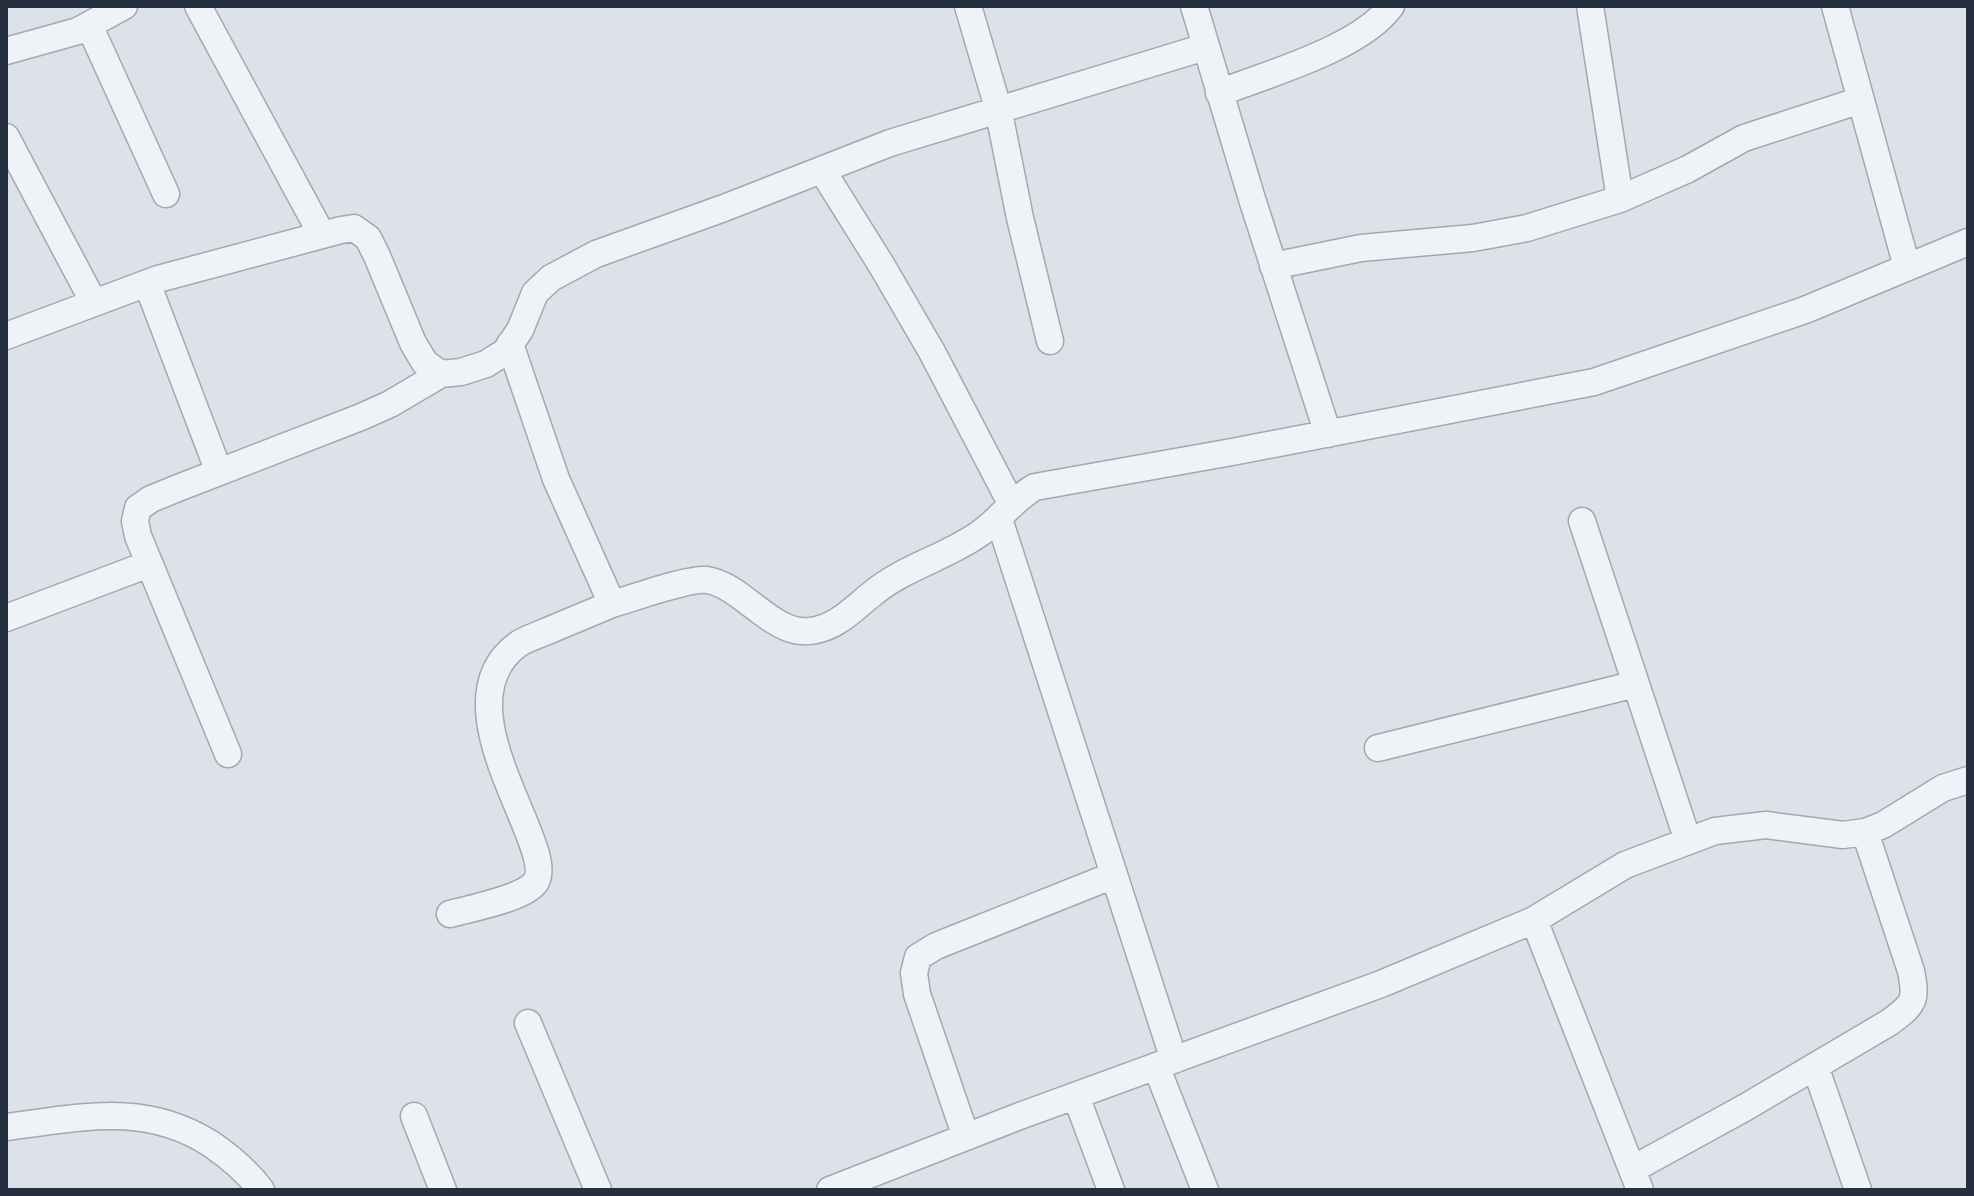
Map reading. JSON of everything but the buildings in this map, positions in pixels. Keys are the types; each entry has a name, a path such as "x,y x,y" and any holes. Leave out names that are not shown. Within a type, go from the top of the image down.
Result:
{"street":[{"path":"6,51 58,39 124,6"},
{"path":"198,6 322,235"},
{"path":"968,6 998,108 1020,218 1050,341"},
{"path":"1194,6 1328,434"},
{"path":"1219,93 1345,44 1365,31 1391,6"},
{"path":"1590,6 1620,199"},
{"path":"1835,6 1907,267"},
{"path":"89,25 166,194"},
{"path":"228,754 138,536 135,521 138,508 151,499 361,417 441,374 486,364 505,352 520,330 535,293 551,278 596,254 890,143 1205,47"},
{"path":"1273,266 1361,248 1473,238 1527,228 1620,199 1688,169 1744,138 1861,100"},
{"path":"6,137 94,303"},
{"path":"822,170 925,339 1005,512 1114,875 1165,1063 1205,1190"},
{"path":"6,336 147,283 354,228 368,238 413,343 425,363 441,374"},
{"path":"450,914 519,893 535,883 540,871 489,720 493,685 505,656 519,643 612,604 705,580 721,584 779,623 807,632 825,628 844,618 900,573 977,536 1021,495 1035,487 1594,382 1805,310 1968,242"},
{"path":"147,283 219,472"},
{"path":"510,344 556,479 612,604"},
{"path":"1582,521 1688,841"},
{"path":"6,618 149,564"},
{"path":"1378,748 1636,684"},
{"path":"830,1190 1381,984 1534,920 1625,865 1715,831 1766,825 1843,835 1865,832 1883,825 1943,788 1968,780"},
{"path":"1534,920 1636,1179 1909,1008 1916,995 1911,971 1865,832"},
{"path":"966,1137 917,994 914,973 918,957 936,946 1114,875"},
{"path":"528,1023 598,1190"},
{"path":"1815,1066 1858,1190"},
{"path":"1076,1096 1111,1190"},
{"path":"6,1127 116,1115 170,1123 227,1155 250,1175 261,1190"},
{"path":"414,1116 443,1190"}]}
